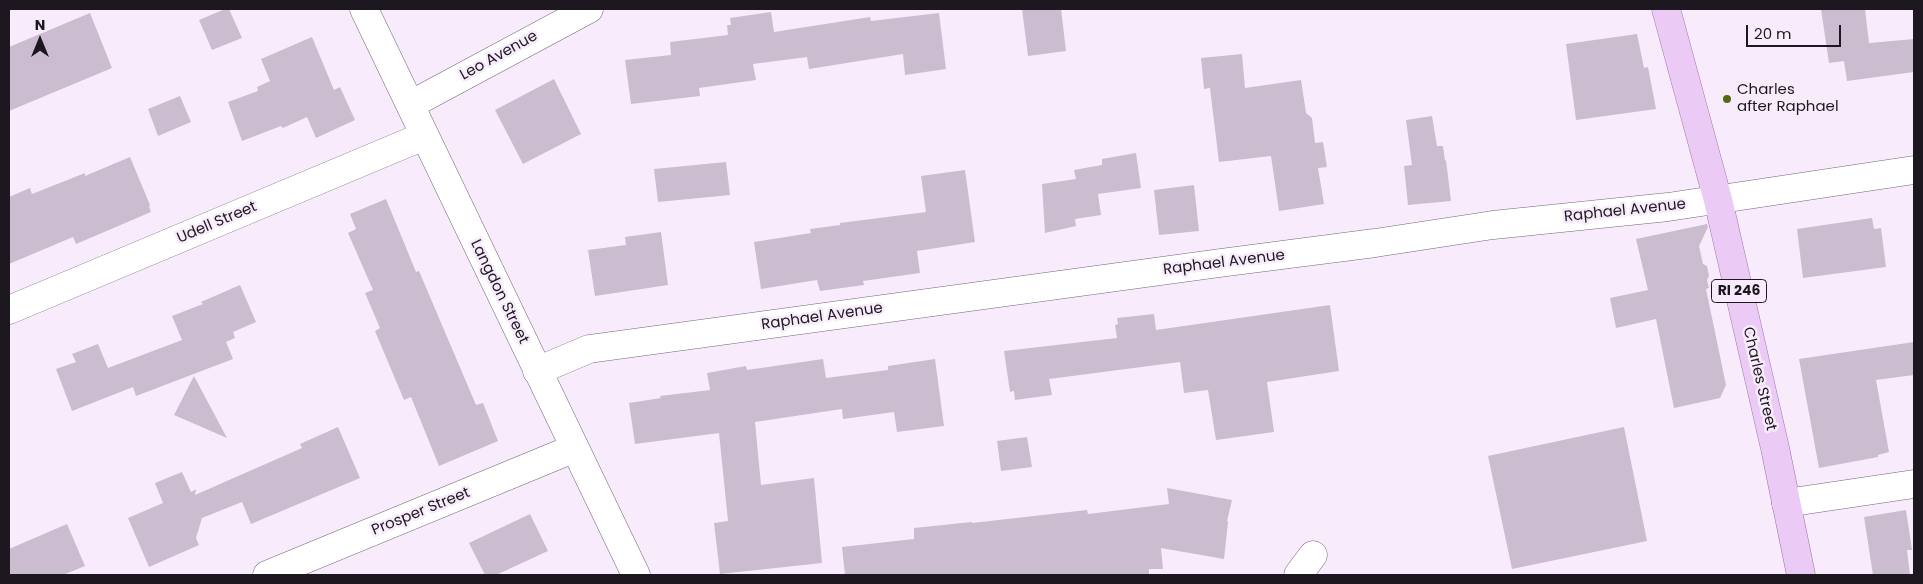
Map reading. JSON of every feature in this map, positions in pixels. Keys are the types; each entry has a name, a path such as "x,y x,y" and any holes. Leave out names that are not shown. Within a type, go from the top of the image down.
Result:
{"main road":[{"name":"Charles Street","path":"1666,9 1718,200 1801,575"}],"street":[{"name":"Langdon Street","path":"364,9 636,575"},
{"name":"Leo Avenue","path":"410,104 590,9"},
{"name":"Udell Street","path":"9,310 424,136"},
{"name":"Raphael Avenue","path":"537,371 589,350 1200,265 1375,243 1493,225 1718,200 1914,170"},
{"name":"Prosper Street","path":"267,575 575,448"},
{"path":"1786,504 1914,484"}],"building":[{"path":"229,9 242,38 212,50 199,20"},
{"path":"1022,9 1061,9 1066,51 1028,56"},
{"path":"1821,9 1865,9 1869,43 1914,39 1914,72 1847,81 1844,61 1829,63"},
{"path":"771,12 774,32 870,17 871,21 939,13 946,69 905,75 903,54 809,69 807,57 753,64 756,80 699,88 700,96 631,104 625,60 671,55 670,42 728,35 727,25 731,25 730,18"},
{"path":"90,13 112,68 9,111 9,47"},
{"path":"1637,34 1644,68 1648,67 1656,109 1576,120 1566,44"},
{"path":"312,37 334,90 340,87 355,120 316,138 307,117 283,128 281,126 242,141 228,102 258,91 257,87 270,81 261,59"},
{"path":"1242,54 1245,88 1301,80 1306,113 1312,118 1315,143 1323,142 1327,167 1318,168 1324,204 1279,211 1271,156 1219,162 1210,88 1204,89 1201,58"},
{"path":"554,79 581,134 523,164 495,110"},
{"path":"180,96 191,122 158,136 148,109"},
{"path":"1432,116 1437,146 1443,146 1451,201 1408,205 1404,166 1412,165 1406,120"},
{"path":"1136,153 1141,188 1098,194 1101,215 1075,219 1076,226 1045,233 1042,184 1076,179 1074,170 1102,165 1102,159"},
{"path":"130,157 150,205 151,212 76,244 73,237 9,264 9,197 30,188 32,194 85,173 85,176"},
{"path":"726,162 730,195 658,202 654,169"},
{"path":"965,170 975,242 917,251 920,273 863,281 864,285 820,291 817,280 761,289 754,242 811,233 810,229 840,225 840,223 926,212 921,176"},
{"path":"1194,185 1199,231 1159,235 1154,190"},
{"path":"386,199 416,272 419,271 476,405 483,403 498,441 439,466 411,397 404,400 375,331 380,328 365,293 373,290 348,233 356,229 350,214"},
{"path":"1872,218 1874,229 1881,228 1886,267 1803,278 1797,229"},
{"path":"1707,224 1708,227 1699,246 1703,264 1707,266 1709,276 1707,280 1709,288 1706,289 1726,385 1720,398 1674,408 1656,319 1616,328 1610,298 1648,290 1636,239"},
{"path":"661,232 668,285 595,296 588,250 626,245 625,237"},
{"path":"240,285 256,322 233,332 235,338 226,342 233,359 136,396 133,387 72,411 56,369 76,362 72,354 98,344 108,368 182,340 172,316 203,304 201,302"},
{"path":"1330,305 1339,371 1267,382 1274,432 1216,440 1208,390 1184,393 1180,362 1049,379 1052,395 1015,400 1014,391 1010,392 1004,351 1117,338 1115,325 1118,324 1117,318 1154,314 1156,330"},
{"path":"1914,342 1914,375 1876,380 1889,452 1878,455 1878,457 1819,468 1799,359"},
{"path":"823,359 826,378 888,370 888,366 935,359 944,426 897,432 894,412 843,419 842,409 755,422 761,485 814,478 822,563 720,574 714,523 728,521 719,433 635,444 629,403 661,398 660,396 710,390 707,373 746,366 747,370"},
{"path":"194,376 227,438 174,415"},
{"path":"338,427 360,478 251,524 242,502 202,518 196,538 199,545 149,567 128,518 163,503 155,483 182,472 191,492 196,489 195,495 302,448 300,444"},
{"path":"1624,427 1647,541 1512,569 1488,456"},
{"path":"1027,437 1032,467 1001,471 997,441"},
{"path":"1167,488 1232,500 1227,521 1224,559 1161,548 1163,569 1149,569 1149,575 845,575 842,547 914,539 914,528 1087,510 1088,514 1169,504"},
{"path":"1906,510 1912,550 1907,550 1910,575 1873,575 1864,517"},
{"path":"530,514 548,551 496,575 485,575 469,543"},
{"path":"67,524 85,566 63,575 9,575 9,549"}],"place":[{"name":"Charles after Raphael","path":"1727,99"}]}
